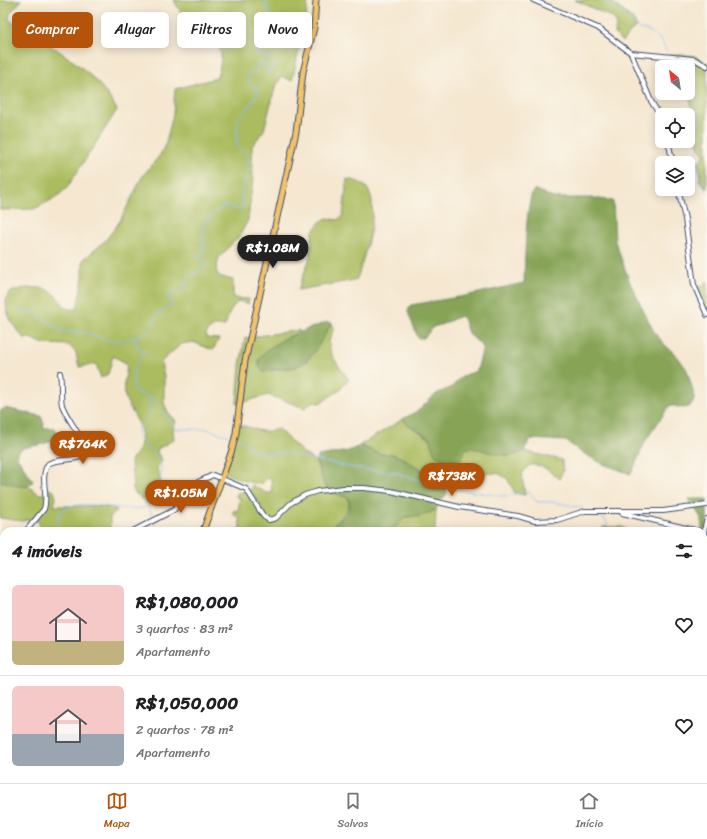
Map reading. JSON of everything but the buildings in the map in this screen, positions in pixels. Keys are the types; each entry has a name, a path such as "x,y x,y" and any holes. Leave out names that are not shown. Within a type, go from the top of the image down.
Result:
{"main road":[{"path":"204,527 236,433 245,361 296,132 303,72 314,28 316,0"}],"street":[{"path":"533,0 541,5 598,28 631,53 655,108"},
{"path":"631,53 694,59 707,66"},
{"path":"680,196 685,219 694,285 707,315"},
{"path":"29,527 46,504 44,479 48,464 53,461 81,457 87,452 86,447 76,432 62,404 60,373"},
{"path":"141,527 174,510 200,480 213,475 246,489 264,517 269,520 276,518 291,504 305,495 318,491 344,488 364,488 391,491 458,507 518,516 535,521 557,520 585,511 663,511 707,505"},
{"path":"620,512 627,516 680,527"}],"green space":[{"path":"0,0 22,0 10,13 9,20 12,22 12,48 55,48 96,81 108,95 117,110 67,188 55,198 34,209 0,210"},
{"path":"174,0 308,0 307,12 254,12 254,48 299,48 292,81 282,76 275,88 264,130 252,146 253,178 248,220 240,235 219,258 216,270 219,276 233,280 233,298 249,299 248,304 239,301 231,309 225,326 214,326 207,331 206,338 219,339 213,350 193,342 181,344 161,362 164,377 164,403 168,412 176,421 173,430 174,439 158,449 157,452 162,461 157,468 163,489 155,500 148,504 135,493 133,489 131,461 139,447 141,431 124,393 126,363 113,356 108,374 101,378 96,364 79,367 76,353 69,345 44,344 30,338 24,338 12,323 6,304 9,293 23,289 40,288 50,291 68,309 77,309 83,277 83,260 106,240 120,221 142,177 160,155 166,143 173,114 175,89 216,78 221,57 218,48 246,48 246,12 181,12"},
{"path":"575,0 612,0 617,7 632,18 636,26 622,42 615,34 616,23 613,18"},
{"path":"670,54 695,56 707,64 707,189 699,180 701,174 698,164 704,155 698,146 695,108 690,108 690,100 695,100 695,60 672,60"},
{"path":"347,179 360,183 367,188 371,196 372,206 372,218 368,242 356,280 298,290 309,260 313,231 320,222 327,218 337,220 343,216"},
{"path":"535,189 553,198 593,198 613,201 615,241 630,283 653,330 664,344 678,357 687,370 694,400 690,406 684,408 670,405 646,440 631,474 603,464 581,452 566,441 530,439 524,451 510,455 502,455 473,448 466,448 463,456 459,460 447,461 436,455 433,450 431,439 407,424 403,419 419,410 436,394 452,387 462,376 477,371 483,347 468,333 463,318 460,316 433,327 424,338 418,338 408,312 409,307 411,305 465,296 524,283 527,218 529,204"},
{"path":"707,281 707,310 696,287 702,286"},
{"path":"328,322 332,323 316,349 301,365 263,372 259,364 262,356 270,348 296,334"},
{"path":"332,323 333,331 329,341 330,349 334,359 349,380 345,382 341,389 320,403 312,402 305,408 268,395 237,404 240,365 245,338 299,330 299,332 272,347 262,355 259,360 263,372 296,367 307,361"},
{"path":"5,408 41,416 44,424 43,428 55,428 57,432 54,438 50,441 44,444 25,448 17,453 17,457 33,481 22,487 0,481 0,411"},
{"path":"403,419 407,424 431,439 432,443 463,452 465,448 520,453 524,451 562,460 563,471 559,479 542,466 529,465 522,474 525,495 515,493 507,478 497,473 479,474 453,479 437,479 406,460 393,454 380,454 360,445"},
{"path":"234,426 245,426 264,431 278,429 302,452 316,462 325,486 334,493 348,498 349,505 341,518 331,527 240,527 239,518 233,514 233,511 238,510 240,498 236,497 237,493 249,492 252,485 266,493 272,493 271,479 269,478 265,480 262,484 226,474 222,471 228,456"},
{"path":"360,446 380,454 393,454 406,460 440,482 446,488 447,494 439,502 436,510 420,516 405,517 396,527 331,527 343,517 349,507 348,498 334,493 325,486 316,462 318,456 348,451"},
{"path":"0,481 19,486 28,486 39,494 44,494 48,489 54,491 56,498 54,506 97,506 116,509 117,511 110,517 110,527 40,527 39,522 34,519 22,521 0,518"},
{"path":"689,499 707,499 707,527 702,527 701,518"},
{"path":"434,509 436,510 435,527 396,527 405,517 420,516"}],"waterway":[{"path":"20,310 36,314 61,331 82,332 109,341 123,341 148,332 156,315 171,305 168,295 182,292 188,277 199,272 205,267 205,261 196,256 204,251 203,237 205,221 222,207 229,206 240,210 243,208 241,195 247,174 249,157 238,147 236,130 238,128 238,119 251,105 258,92 256,87 249,83 248,75 251,71 257,71 257,64 259,62 265,64 268,74 273,67 272,60 257,54 254,51 262,41 264,31 271,15 263,0"},
{"path":"602,0 628,17 639,29 653,33 662,42 667,52"},
{"path":"695,100 699,114 696,136 699,149 695,155 701,180 707,192"},
{"path":"137,338 136,347 143,350 144,353 134,367 133,390 155,400 176,429 206,429 229,436"},
{"path":"57,527 59,514 69,507 94,505 136,509 147,506 156,500 160,492 160,461 139,438 138,433 138,428 142,421 149,415 149,397"},
{"path":"238,438 255,451 261,453 289,453 354,468 397,473 445,488 504,496 529,492 537,502 554,502 582,508"},
{"path":"148,506 152,515"},
{"path":"594,513 600,516 608,527"},
{"path":"154,522 156,527"}]}
